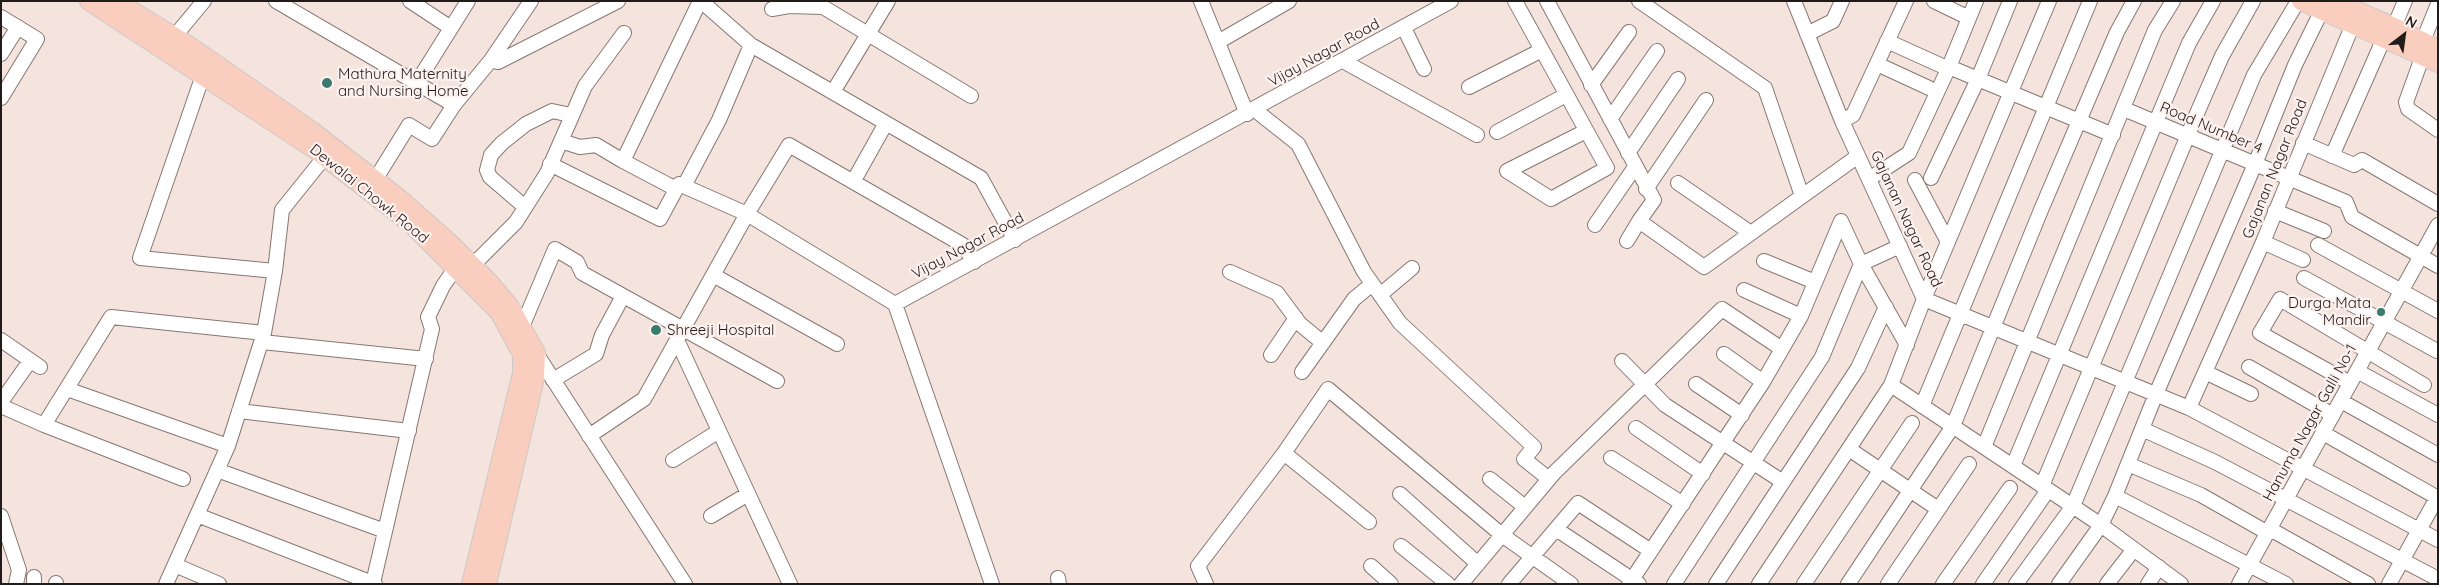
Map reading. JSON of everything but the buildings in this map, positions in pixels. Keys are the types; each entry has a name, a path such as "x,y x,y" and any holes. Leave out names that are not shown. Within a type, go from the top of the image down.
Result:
{"main road":[{"name":"Dewalai Chowk Road","path":"89,1 169,43 203,75 375,180 415,212 464,266 529,354"},
{"name":"Dewalai Chowk Road","path":"116,1 169,43 329,151 409,222 464,266 510,307 522,327 529,354"},
{"path":"2300,1 2360,12 2389,32 2430,52"},
{"path":"471,584 522,373 529,354"},
{"path":"487,584 535,378 529,354"}],"street":[{"path":"169,43 204,1"},
{"path":"276,1 296,6 416,84 454,106"},
{"path":"410,1 452,28"},
{"path":"416,84 468,1"},
{"path":"375,180 409,124 432,139 454,106 491,60 531,1"},
{"path":"491,60 498,62 618,1"},
{"path":"623,161 701,1 751,45 981,178 1015,240"},
{"path":"832,92 888,1"},
{"path":"1201,1 1251,112 1298,144 1364,272 1400,323 1534,447 1524,458 1549,479"},
{"path":"1218,42 1289,1"},
{"name":"Vijay Nagar Road","path":"894,304 1251,112 1451,1"},
{"path":"1515,1 1542,50 1566,95 1586,131 1606,168 1551,199 1507,171 1586,131"},
{"path":"1547,1 1646,189 1654,200 1627,241"},
{"name":"Gajanan Nagar Road","path":"1794,1 1842,121 1924,299 2189,408 2438,540"},
{"path":"1807,34 1833,21 1842,1"},
{"path":"1842,121 1854,115 1906,1"},
{"path":"1934,1 1969,18"},
{"path":"1869,179 1909,153 1945,66 1976,1"},
{"path":"1931,178 1978,79 2010,1"},
{"path":"1759,584 1891,385 1924,299 2049,1"},
{"path":"1922,406 2090,1"},
{"path":"1848,584 1911,492 1953,426 1992,327 2079,121 2117,32 2134,1"},
{"path":"1984,447 2155,30 2173,1"},
{"path":"2013,466 2189,43 2214,1"},
{"path":"1983,584 2045,488 2092,368 2222,56 2253,1"},
{"path":"2016,584 2073,506 2254,75 2300,1"},
{"path":"2332,156 2405,1"},
{"path":"1645,3 1765,88 1802,196"},
{"path":"2438,4 2430,52 2406,102 2408,109 2438,130"},
{"path":"772,9 789,6 823,8 971,96"},
{"path":"2058,584 2101,525 2115,496 2295,65 2328,6"},
{"name":"Gajanan Nagar Road","path":"2189,408 2263,242 2302,143 2360,12"},
{"path":"1,17 38,39 1,98"},
{"path":"1,54 18,27"},
{"path":"1404,28 1424,68"},
{"path":"1591,85 1629,32"},
{"path":"197,515 374,583 432,330 428,317 443,286 516,222 550,164 585,86 624,33"},
{"path":"1887,41 2113,135"},
{"path":"550,164 660,219 718,120 751,45"},
{"path":"1469,87 1542,50"},
{"path":"1610,119 1657,51"},
{"path":"1343,61 1477,135"},
{"path":"1877,64 1929,88"},
{"path":"203,75 140,258 275,271"},
{"path":"1628,153 1678,79"},
{"path":"1497,132 1566,95"},
{"path":"1646,189 1706,100"},
{"name":"Road Number 4","path":"2124,109 2346,202 2352,217 2438,266"},
{"path":"525,207 490,177 488,170 491,156 502,143 526,124 552,111 571,115"},
{"path":"853,182 886,123"},
{"path":"561,140 580,147 596,145 623,161 680,187 747,214 894,304 992,584"},
{"path":"2302,143 2354,166 2362,160 2438,204"},
{"path":"589,436 644,400 747,214 789,144 963,244 974,262"},
{"path":"166,584 228,446 263,338 275,271 282,210 329,151"},
{"path":"1639,221 1704,267 1858,156"},
{"path":"1595,225 1635,167"},
{"path":"1915,180 1948,242"},
{"path":"1678,183 1751,233"},
{"path":"2275,211 2324,231"},
{"path":"1556,529 1634,582 1651,551 1742,415 1782,349 1800,316 1841,221 1861,264 1906,345"},
{"name":"Hanuma Nagar Galli No-1","path":"2238,584 2438,225"},
{"path":"2263,242 2303,260"},
{"path":"2318,245 2438,310"},
{"path":"1674,584 1822,356 1861,264 1900,246"},
{"path":"522,327 555,249 577,262 582,273 623,296 680,334 777,381"},
{"path":"1764,260 1815,282"},
{"path":"1302,372 1354,299 1376,290 1412,268"},
{"path":"1230,272 1277,293 1296,318 1323,343"},
{"path":"714,275 837,344"},
{"path":"2304,278 2437,351"},
{"path":"1744,290 1800,316"},
{"path":"553,380 596,354 602,335 623,296"},
{"path":"2424,385 2280,299 2260,332 2438,415"},
{"path":"1716,584 1858,368 1886,307"},
{"path":"1462,584 1549,479 1722,310 1782,349"},
{"path":"44,425 111,317 426,359"},
{"path":"1271,355 1296,318"},
{"path":"680,334 719,431 790,584"},
{"path":"3,347 35,364 1,404 44,425 183,479"},
{"path":"529,354 553,380 685,584"},
{"path":"1724,354 1763,382"},
{"path":"1622,361 1665,404 1782,482"},
{"path":"2249,367 2333,415"},
{"path":"2205,372 2249,398 2262,375"},
{"path":"1696,384 1742,415"},
{"path":"1891,385 2101,525 2181,584"},
{"path":"1206,584 1198,566 1284,452 1328,388 1502,535 1571,584"},
{"path":"66,389 228,446"},
{"path":"2341,400 2438,455"},
{"path":"239,411 409,431"},
{"path":"1804,584 1912,423"},
{"path":"1636,428 1703,474"},
{"path":"2142,429 2216,462 2438,579"},
{"path":"673,460 719,431"},
{"path":"2323,433 2437,497 2389,584"},
{"path":"1849,449 1938,509"},
{"path":"1284,452 1368,522"},
{"path":"1611,458 1683,504"},
{"path":"1888,584 1969,464"},
{"path":"2128,464 2201,495 2368,584"},
{"path":"217,470 385,531"},
{"path":"1490,480 1526,507"},
{"path":"1949,582 2010,488"},
{"path":"712,516 748,494"},
{"path":"1400,494 1478,564"},
{"path":"2115,496 2286,584"},
{"path":"1509,584 1578,503 1651,551"},
{"path":"1,516 19,570 16,584"},
{"path":"1401,546 1448,584"},
{"path":"2107,584 2134,549"},
{"path":"174,565 219,584"},
{"path":"1371,566 1391,584"},
{"path":"2148,584 2159,567"}],"place":[{"name":"Mathura Maternity and Nursing Home","path":"327,83"},
{"name":"Durga Mata Mandir","path":"2381,312"},
{"name":"Shreeji Hospital","path":"656,330"}]}
